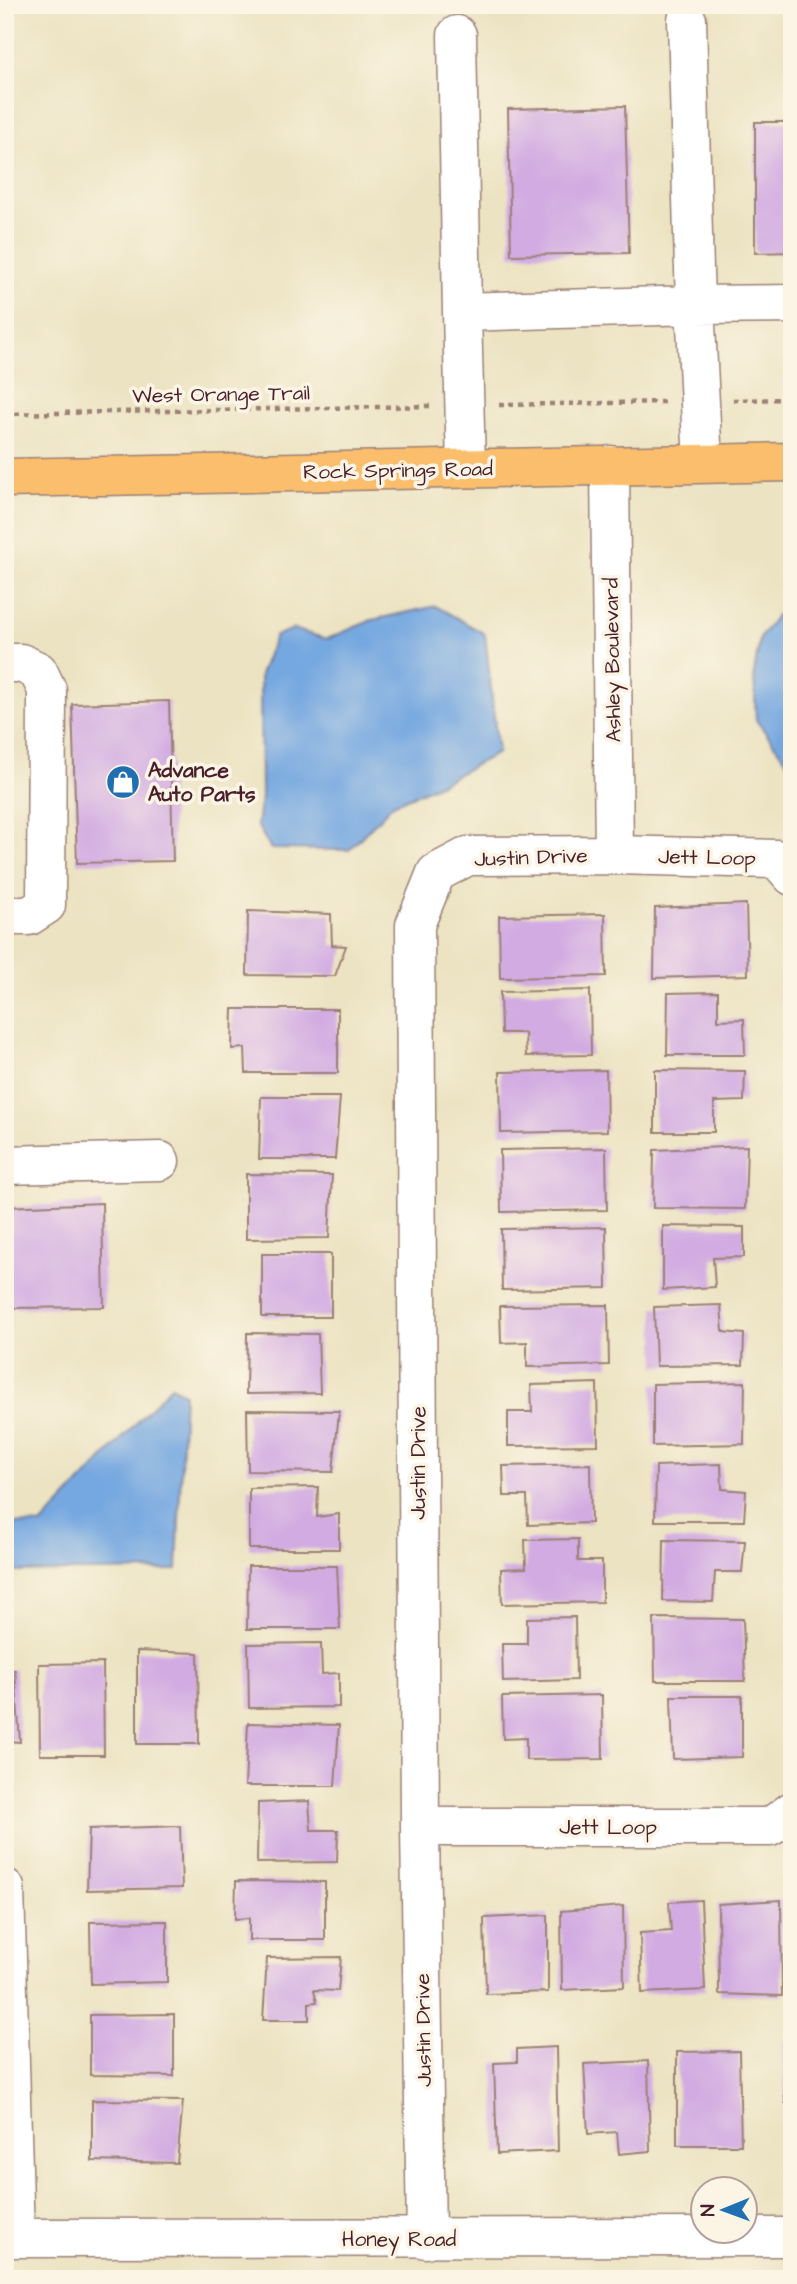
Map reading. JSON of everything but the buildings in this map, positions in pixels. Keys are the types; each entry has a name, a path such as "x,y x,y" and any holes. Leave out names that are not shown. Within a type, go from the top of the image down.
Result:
{"main road":[{"name":"Rock Springs Road","path":"5,478 792,462"}],"street":[{"path":"687,20 695,305 703,463"},
{"path":"457,35 466,468"},
{"path":"462,312 792,304"},
{"name":"Ashley Boulevard","path":"610,465 614,855"},
{"path":"5,663 21,663 38,671 47,690 46,905 29,916 5,916"},
{"name":"Jett Loop","path":"614,855 777,859 792,876"},
{"name":"Justin Drive","path":"426,2239 420,1827 415,925 436,873 468,856 614,855"},
{"path":"5,1165 160,1161"},
{"name":"Jett Loop","path":"420,1827 771,1827 792,1811"},
{"path":"5,1888 10,2238"},
{"name":"Honey Road","path":"10,2238 792,2237"}],"path":[{"path":"731,400 792,399"},
{"path":"485,405 673,402"},
{"name":"West Orange Trail","path":"5,414 438,406"}],"water":[{"path":"792,603 792,768 756,720 754,673 760,638 775,617"},
{"path":"436,606 485,634 498,753 437,785 393,804 349,850 271,849 257,825 261,797 260,675 275,636 293,629 327,639 372,620"},
{"path":"171,1386 184,1393 177,1570 5,1572 5,1523 41,1525"}],"place":[{"name":"Advance Auto Parts","path":"123,782"}]}
